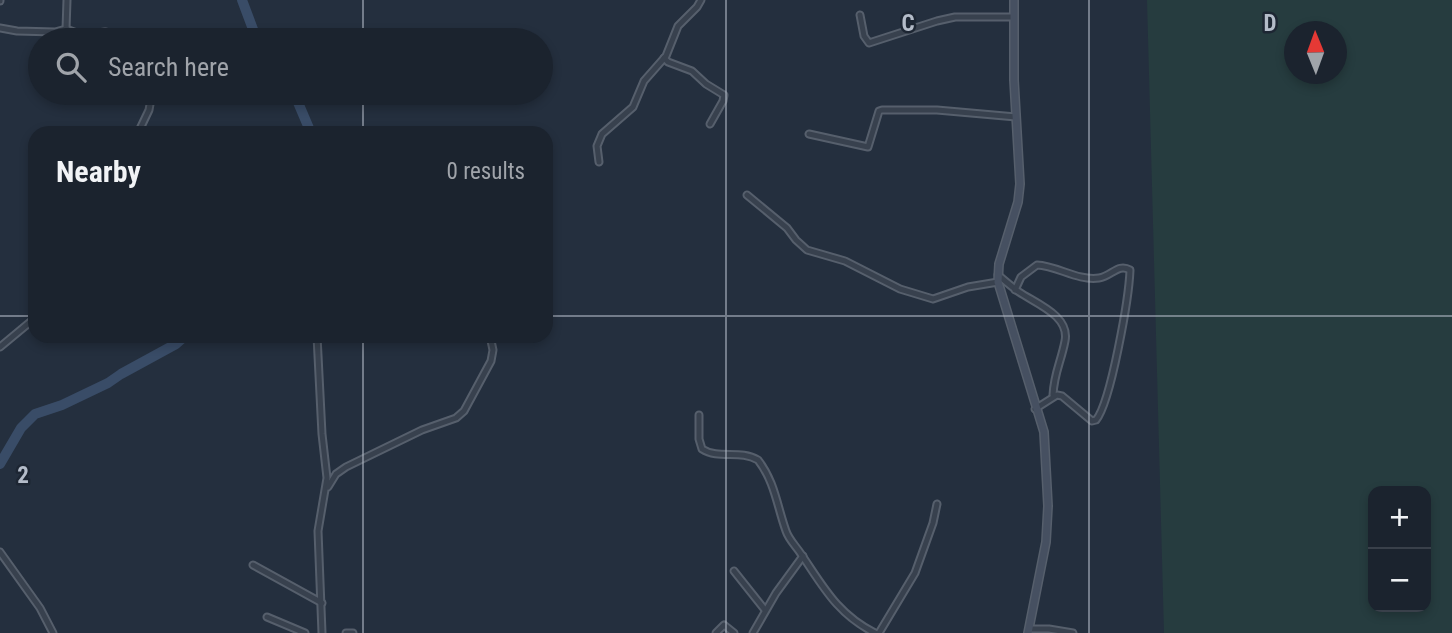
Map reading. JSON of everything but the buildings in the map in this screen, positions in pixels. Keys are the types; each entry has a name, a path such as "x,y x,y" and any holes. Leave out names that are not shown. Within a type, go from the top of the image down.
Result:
{"street":[{"path":"66,28 67,0"},
{"path":"599,162 597,146 602,134 633,107 644,81 664,58 678,26 701,0"},
{"path":"1014,0 1020,184 1018,202 998,278 1044,432 1046,542 1028,631 1049,629 1073,633"},
{"path":"860,15 864,36 869,43 937,21 1014,17"},
{"path":"0,27 28,32"},
{"path":"664,58 692,71 724,95 710,124"},
{"path":"141,126 150,105"},
{"path":"809,134 869,147 879,111 882,110 937,110 1016,117"},
{"path":"747,195 787,228 807,250 845,261 900,289 933,299 998,278"},
{"path":"1016,290 1021,277 1037,265 1091,278 1105,276 1120,268 1130,270 1108,394 1100,415 1092,421 1062,396 1053,395 1035,409"},
{"path":"998,278 1054,314 1065,328 1065,342 1055,370 1053,395"},
{"path":"1,343 28,323"},
{"path":"317,343 321,434 327,478 318,531 322,633"},
{"path":"326,493 336,474 346,467 415,433 456,418 464,411 491,361 492,343"},
{"path":"699,415 699,439 702,449 716,454 752,456 762,466 780,505 789,538 816,579 833,600 859,623 877,633 915,573 937,504"},
{"path":"0,552 40,608 53,633"},
{"path":"753,633 765,610 803,556"},
{"path":"253,565 322,603"},
{"path":"734,571 765,610"},
{"path":"267,617 305,633"},
{"path":"716,633 724,625 734,633"},
{"path":"346,633 353,633"}],"green space":[{"path":"1147,0 1452,0 1452,633 1164,633"}],"waterway":[{"path":"242,0 252,28"},
{"path":"299,105 308,126"},
{"path":"0,464 21,428 35,414 62,405 108,383 177,343"}]}
